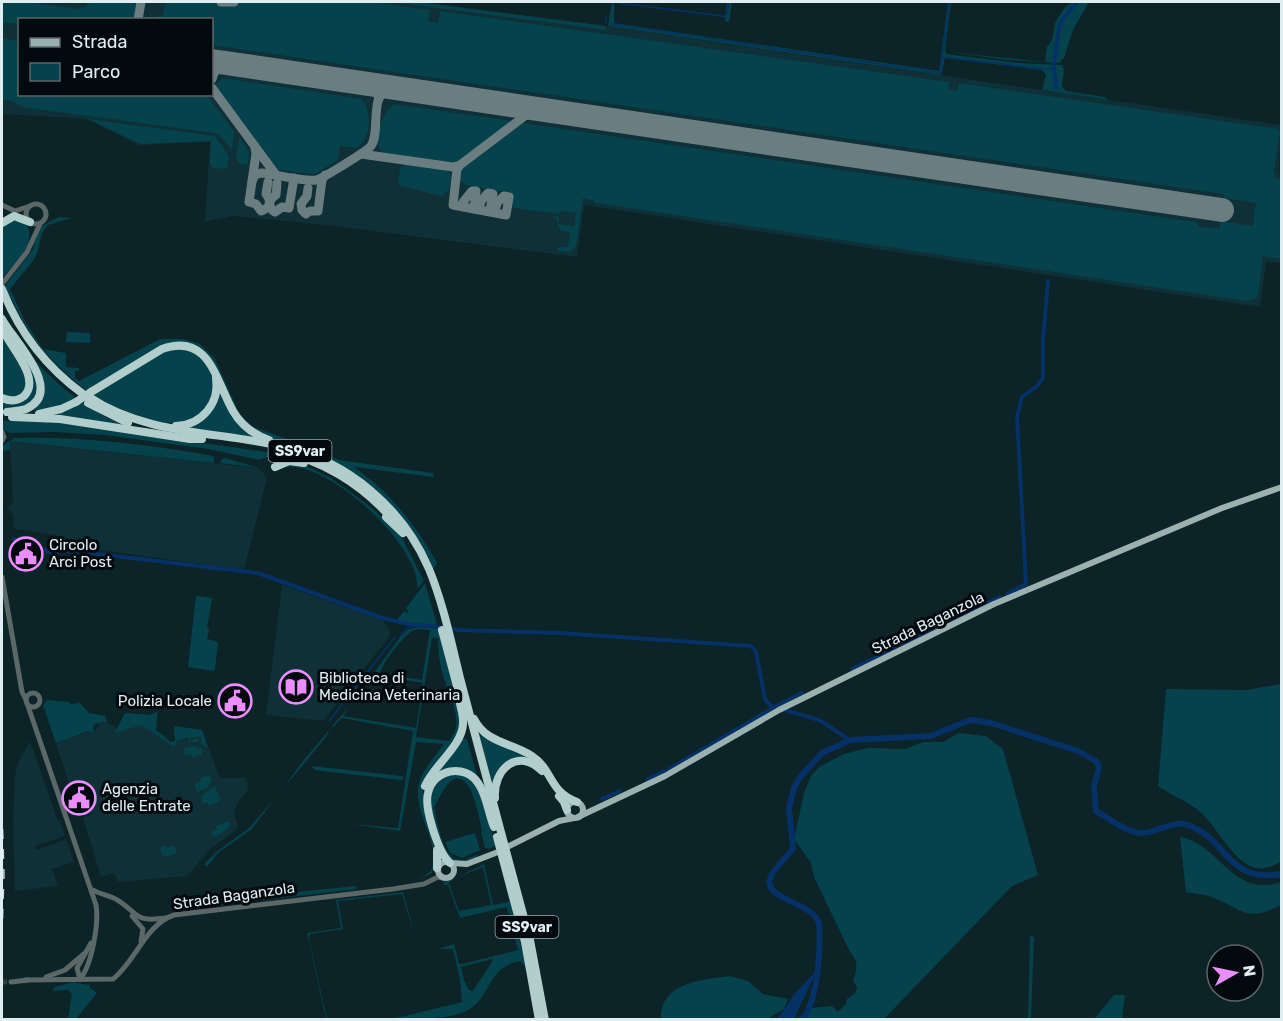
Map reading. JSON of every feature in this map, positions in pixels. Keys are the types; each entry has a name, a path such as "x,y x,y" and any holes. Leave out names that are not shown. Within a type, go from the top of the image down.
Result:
{"highway":[{"path":"2,224 14,216 29,221"},
{"name":"SS9var","path":"2,289 16,320 33,346 56,371 100,411 133,425 156,431 281,451 318,464 346,478 383,509 403,533 423,569 439,607"},
{"name":"SS9var","path":"2,302 19,334 35,356 56,378 84,397 136,420 163,427 280,446 321,459 343,470 364,485 402,523 426,562 439,607 459,695 530,940 545,1020"},
{"path":"2,319 37,370 41,383 39,395 32,405 5,415"},
{"path":"2,329 28,372 30,381 27,392 19,399 11,401 2,398"},
{"path":"5,415 52,412 84,397 156,352 170,346 183,346 196,350 213,367 234,412 246,427 262,437 302,449 321,459"},
{"path":"136,420 178,426 200,418 211,407 216,396 217,383 213,367"},
{"path":"5,415 54,418 202,439"},
{"path":"275,467 294,460 327,473 368,501 403,533"},
{"name":"SS9var","path":"450,648 459,672 499,833 525,942 539,1020"},
{"path":"459,672 473,716 481,730 496,741 534,757 559,792 578,803"},
{"path":"438,868 438,852 424,790 430,776 462,732 464,720 459,695"},
{"path":"499,833 495,783 501,770 514,762 528,762 538,768 563,801 567,810"},
{"path":"450,862 444,857 440,848 427,802 429,788 436,778 444,773 454,770 466,772 474,778 481,787 490,819 499,833"}],"main road":[{"name":"Strada Baganzola","path":"509,846 559,821 576,818 665,776 780,710 1011,597 1229,505 1281,487"},
{"name":"Strada Baganzola","path":"559,821 569,804 578,803"},
{"path":"578,803 598,807"},
{"path":"567,810 569,816 576,818 583,810 578,803"},
{"name":"Strada Baganzola","path":"443,878 472,867 498,852"},
{"name":"Strada Baganzola","path":"438,868 442,863 462,865 482,860"},
{"path":"450,862 454,868 453,874"},
{"path":"438,868 439,875 443,878"}],"street":[{"path":"2,207 15,211 41,205 46,210 46,217 40,224 28,250 2,284"},
{"path":"31,206 26,214 32,240"},
{"path":"2,207 40,224"},
{"path":"2,432 4,437 2,441"},
{"path":"2,577 21,685 97,907 97,928 86,970 80,979"},
{"path":"21,685 24,690 39,696 40,701 34,710 33,718"},
{"path":"27,701 31,693"},
{"path":"27,701 32,706 38,705"},
{"name":"Strada Baganzola","path":"417,884 431,877 438,868"},
{"name":"Strada Baganzola","path":"25,980 112,979 166,918 181,914 393,889 426,883 438,877 443,878"},
{"path":"90,885 95,891 112,898 136,916 146,920 166,918"},
{"path":"97,907 101,900 112,898"},
{"path":"128,908 144,932 135,953"},
{"path":"80,979 77,969 93,941"},
{"path":"11,982 58,974 74,964 84,954"}],"shaded area":[{"path":"2,2 419,2 606,26 1281,125 1279,173 1282,174 1281,263 1266,262 1260,307 584,205 577,257 326,225 234,216 205,222 210,142 139,145 86,119 2,114"},
{"path":"10,441 259,468 267,477 244,570 56,544 56,535 14,529 13,514 7,508 13,502"},
{"path":"282,585 384,621 390,632 389,637 323,721 266,715"},
{"path":"158,712 156,730 171,742 175,741 174,726 202,730 220,778 245,778 249,789 238,802 234,813 238,826 236,830 210,849 187,876 118,882 114,873 101,877 83,818 91,815 81,790 72,793 56,743 89,732 89,730 95,732 104,715 107,723 117,728 125,713 149,715"},
{"path":"30,741 65,836 35,846 36,850 66,839 74,862 52,869 58,886 15,891 13,821 15,775 18,763"}],"green space":[{"path":"2,2 28,2 78,9 84,8 90,2 139,2 136,18 18,18 18,24 2,22"},
{"path":"165,2 235,4 237,2 373,2 430,10 428,21 438,23 440,11 949,82 949,90 958,91 959,83 1278,129 1280,132 1274,170 1275,177 1281,180 1281,259 1263,256 1258,296 1246,301 596,203 583,198 576,247 570,252 557,251 558,247 568,247 570,232 560,231 557,220 553,216 559,217 559,224 574,226 576,213 560,211 560,214 514,208 510,206 512,193 466,185 459,180 462,168 523,123 1195,222 1200,227 1219,229 1221,221 1253,226 1256,203 1224,198 1224,194 213,45 213,18 151,18 163,15"},
{"path":"391,2 419,2 606,26 606,30"},
{"path":"612,2 614,2 614,23 939,71 948,2 951,2 946,54 1018,63 1062,65 1064,70 1062,86 1066,91 1105,97 1109,100 1042,90 1046,75 1042,70 945,58 941,75 608,26"},
{"path":"617,2 725,16 727,2 732,2 729,22 725,21 725,17"},
{"path":"1073,2 1089,2 1073,30 1064,58 1059,63 1008,60 948,52 1045,62 1055,23 1065,7"},
{"path":"2,38 18,41 18,96 208,96 234,131 232,150 215,133 22,107 2,99"},
{"path":"223,78 362,99 369,118 366,137 357,148 340,146 338,160 315,174 278,170 218,90 216,84"},
{"path":"394,104 512,121 458,161 447,162 385,153 380,150 378,138 380,125"},
{"path":"88,119 215,136 229,156 227,169 213,168 210,164 211,141 141,144"},
{"path":"239,137 249,151 248,165 241,164 236,159"},
{"path":"406,164 448,171 451,177 449,192 441,196 398,185 400,169"},
{"path":"59,217 72,218 48,225 42,233 33,261 10,289 26,323 43,349 66,353 66,367 79,368 79,371 75,371 75,378 79,381 160,339 183,339 200,344 215,359 239,413 253,427 339,460 433,473 433,477 354,467 390,497 409,520 437,563 433,569 397,512 365,481 347,468 327,458 306,449 270,439 250,428 231,403 205,353 172,343 87,391 59,367 38,344 21,319 5,286 33,249 37,232 43,225"},
{"path":"11,219 27,224 29,239 23,254 2,278 2,227"},
{"path":"2,310 17,336 34,358 53,379 76,398 52,408 27,411 43,387 2,315"},
{"path":"2,322 39,379 32,400 29,404 18,408 2,409 2,400 12,403 32,386"},
{"path":"67,332 90,333 90,343 66,342"},
{"path":"2,333 26,372 28,387 18,397 2,396"},
{"path":"172,349 187,349 200,356 213,374 214,396 203,414 177,424 152,421 126,413 92,395 156,355"},
{"path":"219,386 253,435 252,437 190,428 201,420"},
{"path":"81,402 107,418 125,425 43,415"},
{"path":"36,419 260,451 295,459 278,462 270,456 259,460 208,449 105,435 55,432 10,433 2,429 2,421"},
{"path":"14,438 63,438 136,444 209,455 214,457 214,463 10,441 10,450 2,451 2,446"},
{"path":"225,458 259,468 220,463"},
{"path":"292,463 305,465 331,478 371,507 401,536 424,581 417,589 414,571 404,550 387,528 344,489 321,475 299,468 281,468"},
{"path":"425,583 437,625 409,624 397,620 404,611 409,612 406,608"},
{"path":"196,596 212,598 207,639 218,643 213,671 188,667"},
{"path":"420,627 438,629 461,715 461,729 423,788 423,803 436,856 432,873 418,880 430,872 434,862 431,841 419,806 419,783 427,767 444,744 416,742 400,831 351,824 398,828 413,731 342,718 332,728 349,707 343,716 416,728 423,683 376,675 366,686 400,637 409,629","holes":["417,629 430,630 422,680 380,673 396,648 407,635","432,638 438,638 441,668 456,716 454,733 449,741 416,737"]},
{"path":"1281,684 1281,861 1267,868 1255,868 1234,854 1198,810 1158,786 1166,689 1246,690"},
{"path":"184,696 199,698 198,707 184,707"},
{"path":"47,700 70,704 80,703 89,713 105,716 107,723 102,721 95,724 93,728 95,733 89,731 56,743 43,705"},
{"path":"157,712 156,730 171,742 175,741 174,726 202,730 208,748 201,744 201,737 198,736 190,741 199,738 198,742 189,742 188,737 176,741 178,745 172,746 142,725 115,733 125,713 149,715"},
{"path":"330,729 326,737 283,789 302,762"},
{"path":"959,733 986,736 1003,749 1038,875 1012,886 884,1019 797,1019 811,1008 832,1006 838,1012 846,1004 847,999 855,993 857,987 853,981 856,969 855,959 814,877 811,863 794,839 804,793 811,776 819,767 844,754 868,748 905,749 923,742 943,742"},
{"path":"479,734 534,759 502,766 492,783"},
{"path":"463,738 467,739 477,776 433,774"},
{"path":"194,746 202,749 202,754 193,758 191,754 185,756 184,748"},
{"path":"312,766 404,778 401,780 314,770"},
{"path":"464,773 477,783 496,846 485,848 473,795 469,786 457,778 443,790 434,807 442,841 451,856 464,860 478,856 460,863 449,858 445,852 430,810 428,796 440,777"},
{"path":"209,775 212,779 210,784 197,792 194,784 201,782 200,778"},
{"path":"215,786 220,798 219,802 209,806 208,802 202,804 201,796"},
{"path":"275,798 252,829 218,853 207,867 204,864 216,852 249,828"},
{"path":"230,822 224,832 212,836 211,832 217,830 216,826"},
{"path":"475,833 480,850 462,858 450,853 445,842"},
{"path":"1180,837 1206,849 1238,877 1250,883 1264,885 1281,882 1281,905 1253,914 1211,897 1186,892"},
{"path":"165,845 166,848 174,845 177,853 162,855 160,847"},
{"path":"484,864 493,905 509,902 504,876 527,969 520,961 502,969 477,1003 462,1013 427,1019 381,1020 462,1002 460,979 453,949 438,949 454,944 459,964 518,950 507,907 460,918 448,885 444,885 443,882 450,881","holes":["483,867 491,905 459,911 449,883","492,959 473,991 469,990 461,967"]},
{"path":"356,886 357,889 205,907 205,904"},
{"path":"403,892 416,940 402,894 338,901 343,929 310,934 309,940 326,1019 307,933 341,928 336,900"},
{"path":"1030,936 1034,937 1031,1019 1028,1020"},
{"path":"730,976 748,981 763,994 788,999 784,1009 767,1019 661,1019 663,1007 675,990 695,982"},
{"path":"73,982 89,985 97,993 76,1019 68,1020 72,993 69,990 52,991 55,987"},
{"path":"1114,995 1125,995 1122,1019 1094,1019"}],"water":[{"path":"817,970 794,1019 775,1019 796,992"}],"waterway":[{"path":"726,17 729,2"},
{"path":"949,2 942,57 1045,69"},
{"path":"1054,63 1060,23 1077,2"},
{"path":"618,3 723,16"},
{"path":"606,17 606,23"},
{"path":"612,24 940,73 942,57"},
{"path":"1054,66 1056,88"},
{"path":"1048,69 1054,67"},
{"path":"1007,594 1026,584 1017,417 1022,397 1037,386 1043,378 1043,339 1048,281"},
{"path":"14,539 50,552 72,551 258,573 379,617 412,625 458,630 559,633 751,646 756,652 765,699 771,706 819,720 850,740"},
{"path":"962,615 1000,597"},
{"path":"852,669 959,616"},
{"path":"400,636 409,627 414,626"},
{"path":"329,721 395,637"},
{"path":"710,745 802,693"},
{"path":"802,1020 815,988 819,960 819,923 808,910 777,893 771,888 769,882 773,872 793,849 789,808 794,788 801,776 822,753 850,740 931,736 970,720 991,723 1078,751 1096,761 1099,767 1094,787 1096,811 1125,828 1142,833 1170,825 1187,825 1201,831 1238,866 1249,872 1263,875 1282,874"},
{"path":"669,769 707,747"},
{"path":"648,779 665,771"},
{"path":"602,799 620,791"}],"taxiway":[{"path":"138,18 141,2"},
{"path":"221,2 234,2"},
{"path":"213,77 219,67 232,64"},
{"path":"366,84 376,90 379,99"},
{"path":"252,181 255,175 261,173 316,180 353,159 371,146 374,139 376,111 381,95 386,90 395,88"},
{"path":"213,89 276,175"},
{"path":"496,207 504,196 509,197 506,215 453,205 457,169 530,112 543,110"},
{"path":"255,148 249,202 256,204 261,211 269,204 266,194 268,182"},
{"path":"361,154 453,167 460,165"},
{"path":"308,188 307,196 301,204 306,214 310,211 318,211 322,180 325,175"},
{"path":"277,183 276,195 271,199 270,204 275,212 282,207 289,208 294,178"},
{"path":"463,202 472,191 476,191 474,209"},
{"path":"480,205 488,193 493,194 490,210"}],"runway":[{"path":"213,61 1222,210"}],"tunnel":[{"path":"2,982 11,982"}],"railway":[{"path":"2,809 4,874 2,934"}],"place":[{"name":"Circolo Arci Post","path":"26,554"},
{"name":"Biblioteca di Medicina Veterinaria","path":"296,687"},
{"name":"Polizia Locale","path":"235,701"},
{"name":"Agenzia delle Entrate","path":"79,798"}]}
